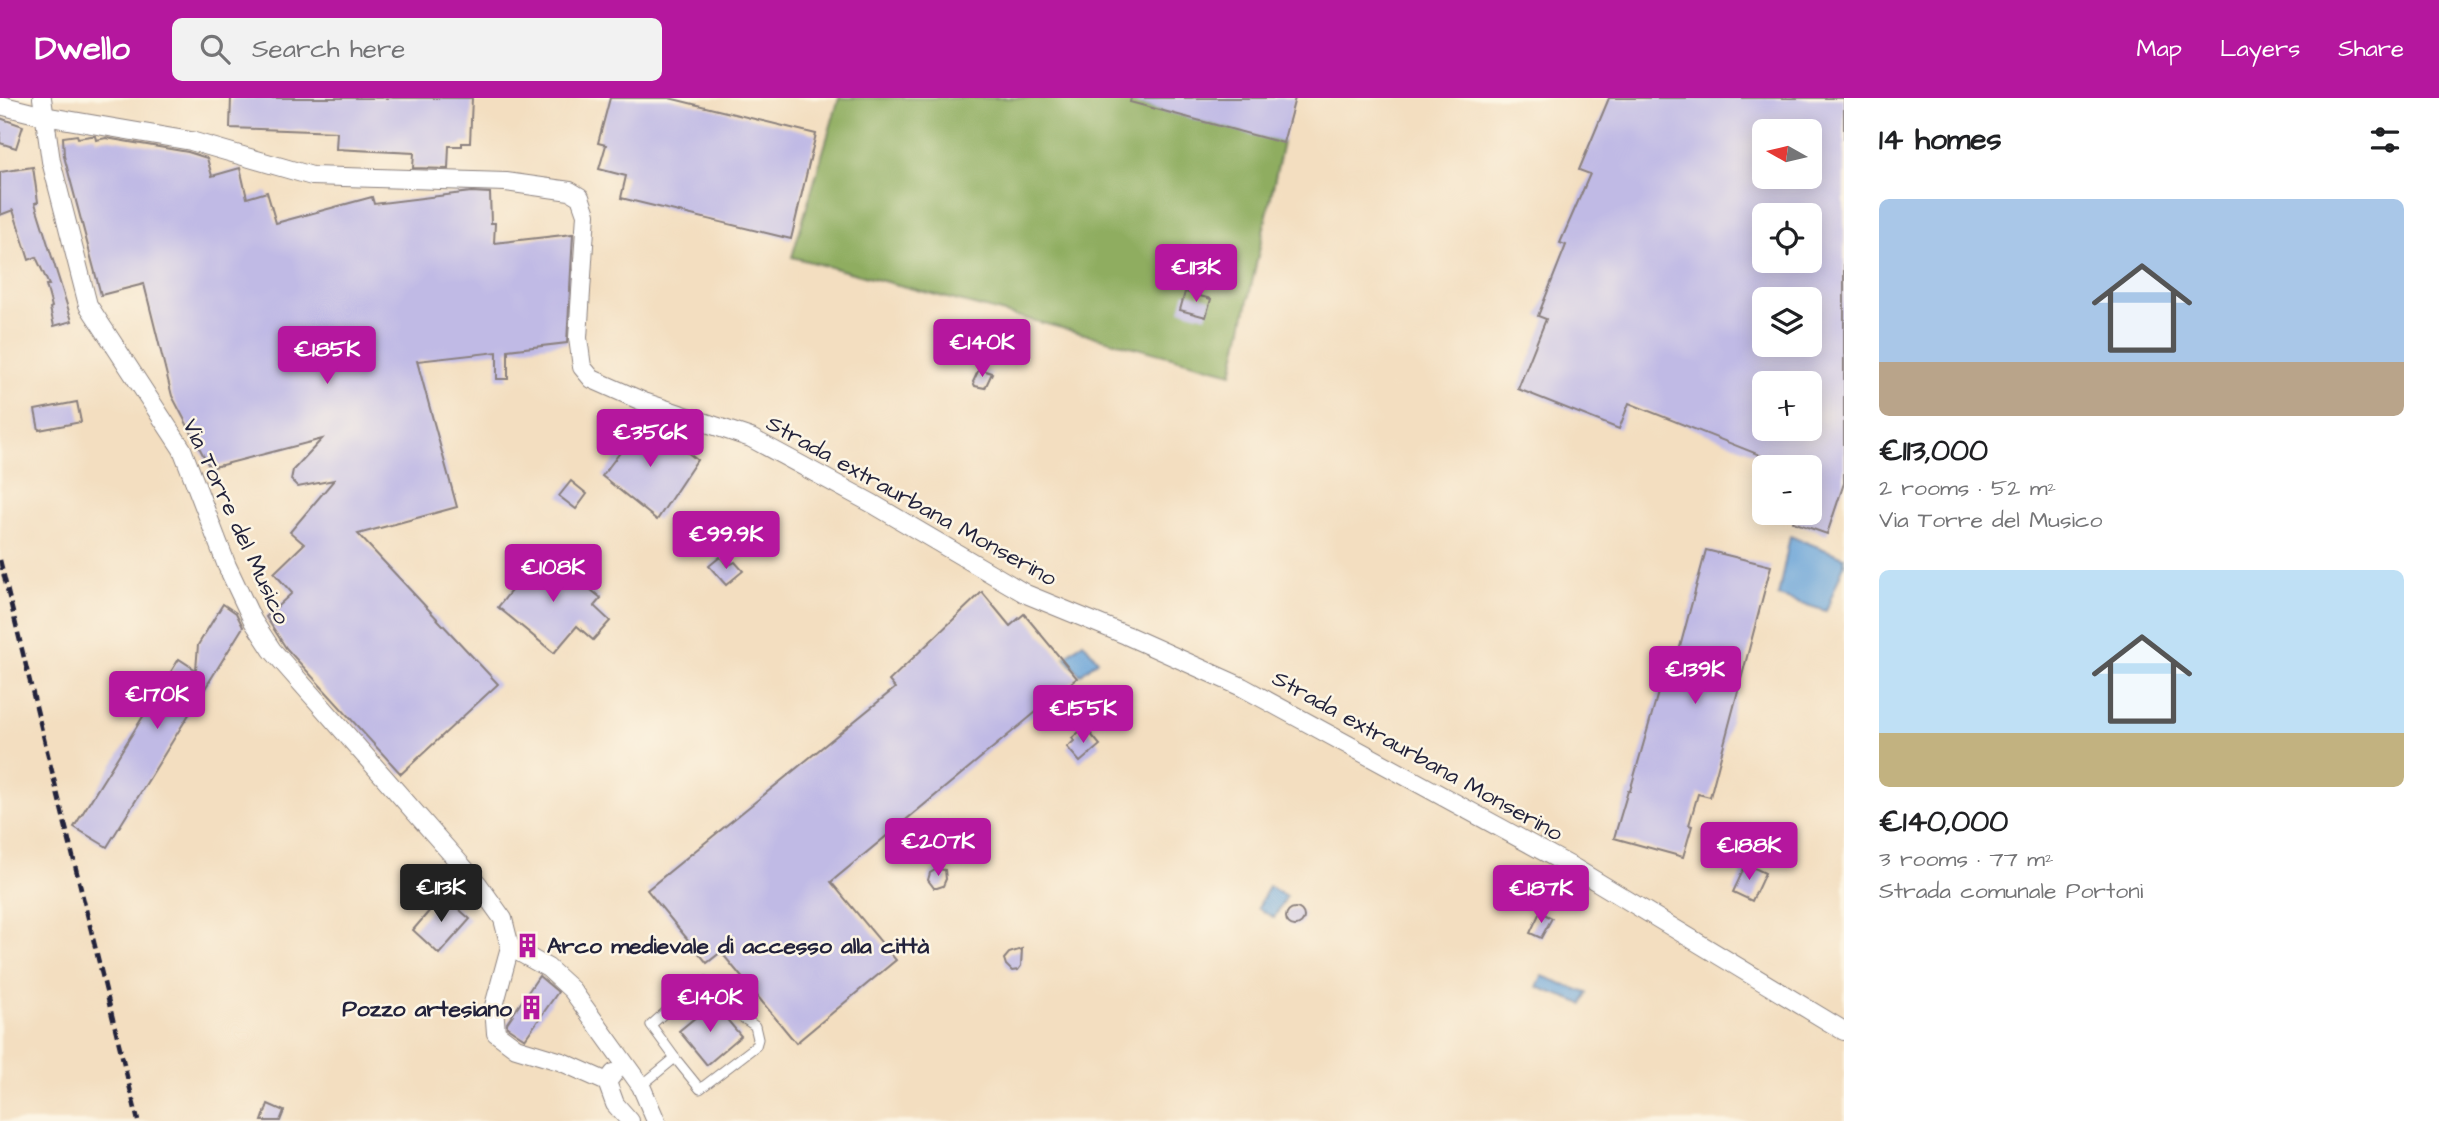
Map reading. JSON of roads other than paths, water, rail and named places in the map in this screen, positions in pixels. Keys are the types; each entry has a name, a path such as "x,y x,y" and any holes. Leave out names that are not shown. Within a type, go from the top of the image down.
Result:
{"street":[{"name":"Strada extraurbana Monserino","path":"0,105 43,107 191,141 312,176 506,182 570,191 580,197 586,214 578,338 582,367 592,379 644,402 751,438 873,504 1026,594 1242,687 1576,869 1844,1031"},
{"name":"Via Torre del Musico","path":"43,107 51,161 88,305 182,449 227,566 253,621 272,650 478,884 503,919 510,947"},
{"path":"510,947 548,968 572,990 640,1086 653,1114 632,1121 615,1104 607,1082 562,1062 516,1048 496,1033 494,1006 510,947"},
{"path":"607,1082 615,1072 627,1068"}],"lane":[{"path":"729,1001 721,987 706,981 696,985 651,1025 700,1089 756,1046 758,1039 755,1026 743,1018"},
{"path":"640,1086 675,1058"}],"water":[{"path":"1790,536 1844,557 1844,564 1826,611 1778,596"},
{"path":"1083,642 1098,660 1080,675 1065,657"},
{"path":"1269,886 1286,897 1274,918 1258,908"},
{"path":"1542,976 1587,993 1583,1004 1537,987"}],"railway":[{"path":"0,560 138,1121"}],"place":[{"name":"Arco medievale di accesso alla città","path":"527,945"},
{"name":"Pozzo artesiano","path":"532,1008"}]}
